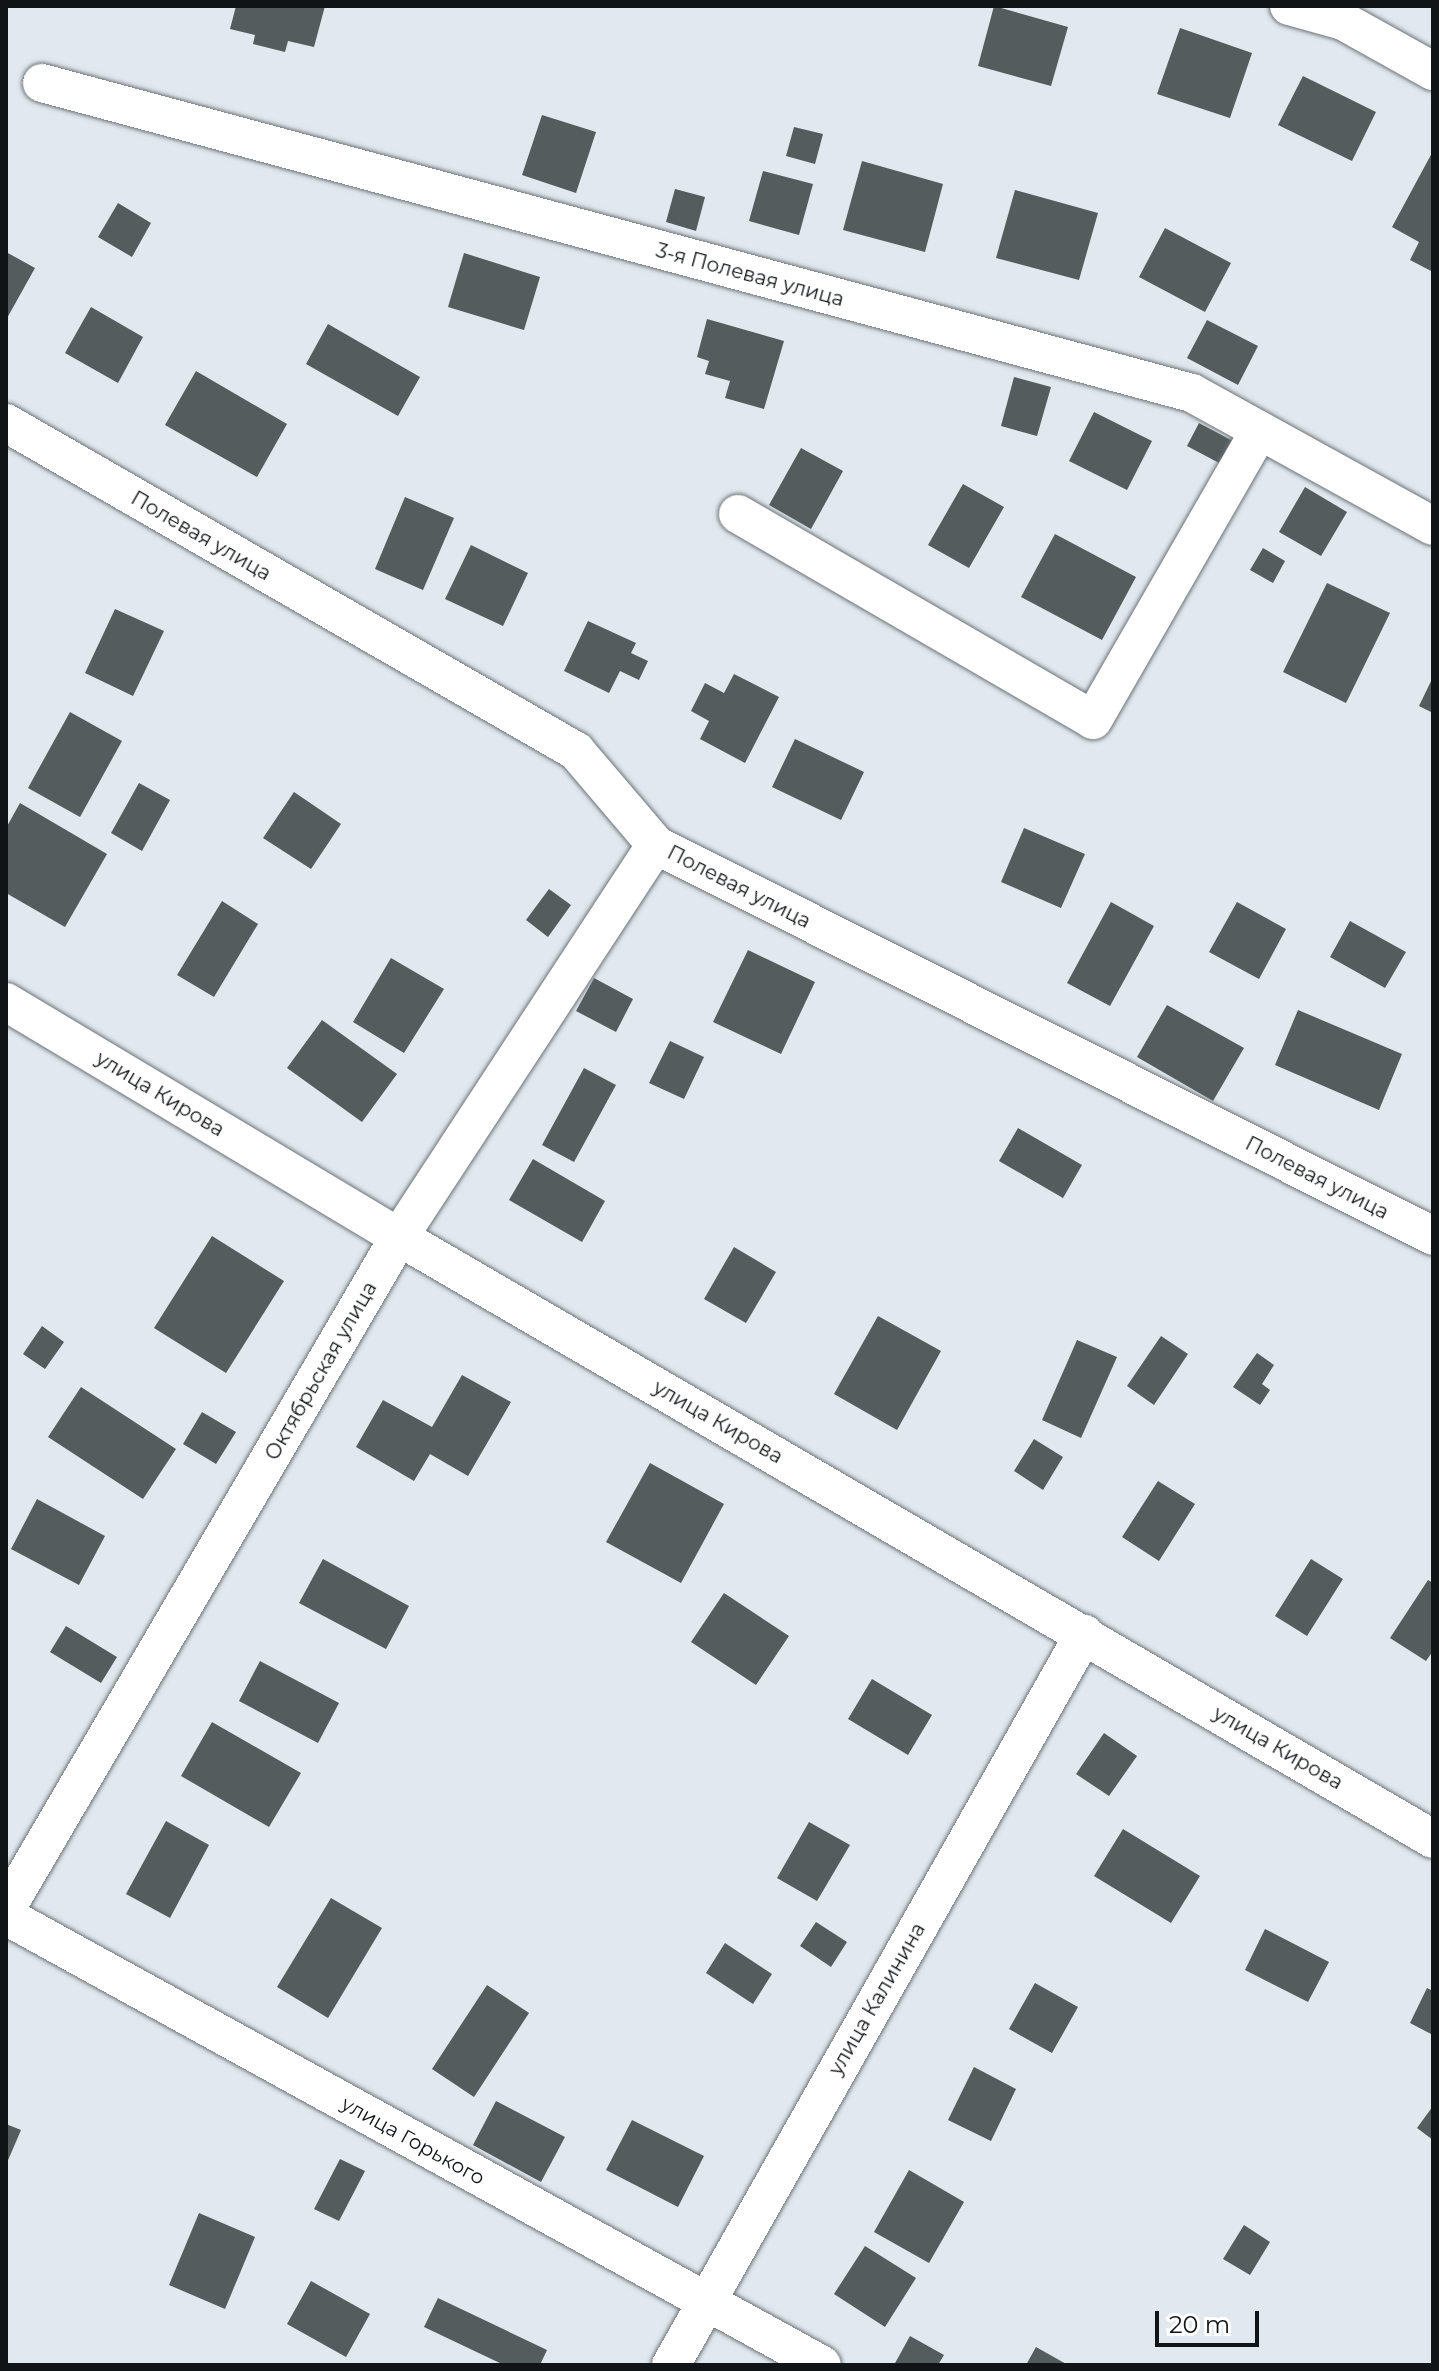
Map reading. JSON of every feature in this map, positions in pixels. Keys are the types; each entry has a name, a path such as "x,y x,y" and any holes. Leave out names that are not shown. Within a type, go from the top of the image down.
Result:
{"street":[{"path":"1289,6 1343,21 1433,71"},
{"name":"3-я Полевая улица","path":"42,83 1192,393 1433,526"},
{"name":"Полевая улица","path":"6,423 576,751 656,845 1433,1236"},
{"path":"738,514 1093,720 1259,431"},
{"name":"Октябрьская улица","path":"6,1909 399,1237 656,845"},
{"name":"улица Кирова","path":"6,1002 399,1237 1433,1839"},
{"name":"улица Калинина","path":"671,2365 1084,1634"},
{"name":"улица Горького","path":"6,1916 822,2365"}],"building":[{"path":"236,6 325,6 314,47 288,41 285,52 253,44 255,35 230,29"},
{"path":"994,6 1068,27 1051,86 978,66"},
{"path":"1180,28 1252,53 1230,118 1157,94"},
{"path":"1303,76 1376,112 1352,161 1278,125"},
{"path":"542,115 596,132 576,193 522,175"},
{"path":"794,127 823,134 815,164 786,156"},
{"path":"1433,151 1433,272 1410,260 1419,242 1392,227"},
{"path":"862,161 943,184 925,252 843,230"},
{"path":"763,171 813,184 799,235 749,221"},
{"path":"675,189 705,197 696,231 666,222"},
{"path":"1015,190 1098,213 1079,280 996,258"},
{"path":"118,203 151,223 132,257 98,237"},
{"path":"1165,228 1231,263 1205,312 1139,277"},
{"path":"6,252 35,268 6,320"},
{"path":"464,253 540,277 524,330 448,307"},
{"path":"91,307 143,337 118,383 65,353"},
{"path":"707,319 784,341 764,409 725,398 730,381 705,374 709,361 697,357"},
{"path":"1207,320 1258,346 1238,385 1187,358"},
{"path":"328,324 420,377 398,416 306,364"},
{"path":"196,371 287,424 257,477 165,425"},
{"path":"1014,377 1051,387 1037,436 1001,426"},
{"path":"1094,412 1152,441 1127,490 1069,461"},
{"path":"1199,423 1233,441 1221,464 1187,446"},
{"path":"801,448 843,471 811,529 769,505"},
{"path":"963,484 1004,507 969,568 928,545"},
{"path":"1305,487 1347,512 1321,556 1279,532"},
{"path":"405,497 454,518 423,590 375,569"},
{"path":"1055,534 1136,577 1102,640 1021,597"},
{"path":"471,545 528,573 503,626 445,599"},
{"path":"1263,548 1285,561 1273,583 1250,570"},
{"path":"1327,583 1390,613 1346,703 1283,672"},
{"path":"115,609 164,631 133,696 85,673"},
{"path":"588,621 636,643 631,653 648,661 639,680 620,671 609,693 564,671"},
{"path":"734,674 779,697 745,763 700,739 709,721 691,711 705,683 724,693"},
{"path":"1433,677 1433,713 1419,706"},
{"path":"70,712 122,741 80,817 28,788"},
{"path":"795,739 864,772 841,820 772,787"},
{"path":"139,783 170,800 142,851 111,833"},
{"path":"294,792 341,824 311,869 263,838"},
{"path":"20,803 107,854 65,927 6,893 6,828"},
{"path":"1024,828 1085,854 1061,908 1001,882"},
{"path":"549,889 571,905 548,937 526,920"},
{"path":"222,901 258,924 214,997 177,975"},
{"path":"1111,902 1154,926 1110,1006 1067,983"},
{"path":"1237,902 1286,929 1259,979 1209,952"},
{"path":"1350,921 1406,952 1385,988 1330,957"},
{"path":"748,950 815,982 781,1054 713,1022"},
{"path":"391,958 444,989 404,1053 353,1022"},
{"path":"594,978 633,999 616,1032 576,1011"},
{"path":"1167,1005 1244,1048 1213,1101 1137,1057"},
{"path":"1298,1010 1402,1054 1379,1110 1275,1065"},
{"path":"322,1020 397,1074 362,1122 287,1068"},
{"path":"670,1041 704,1057 684,1099 649,1083"},
{"path":"584,1068 616,1085 574,1162 542,1145"},
{"path":"1018,1128 1082,1165 1063,1198 999,1161"},
{"path":"533,1159 605,1201 582,1242 509,1200"},
{"path":"212,1236 284,1281 226,1373 154,1328"},
{"path":"734,1247 776,1272 746,1323 704,1299"},
{"path":"878,1316 941,1351 897,1430 834,1394"},
{"path":"42,1326 64,1342 45,1369 23,1354"},
{"path":"1161,1336 1188,1354 1154,1405 1127,1386"},
{"path":"1077,1340 1117,1357 1081,1438 1042,1420"},
{"path":"1257,1353 1274,1365 1262,1384 1270,1390 1260,1405 1233,1387"},
{"path":"462,1375 511,1402 468,1476 430,1454 414,1481 356,1447 383,1400 432,1427"},
{"path":"81,1387 176,1449 143,1499 48,1437"},
{"path":"202,1412 236,1432 216,1464 183,1444"},
{"path":"1034,1439 1063,1457 1043,1490 1014,1471"},
{"path":"650,1463 724,1504 681,1583 606,1542"},
{"path":"1158,1481 1195,1504 1159,1561 1122,1537"},
{"path":"37,1499 105,1536 79,1585 11,1549"},
{"path":"323,1559 409,1606 386,1649 299,1603"},
{"path":"1311,1559 1343,1579 1307,1636 1275,1616"},
{"path":"1428,1580 1433,1583 1433,1651 1426,1661 1390,1638"},
{"path":"724,1593 789,1636 756,1685 691,1642"},
{"path":"66,1626 117,1657 101,1683 50,1652"},
{"path":"260,1661 339,1703 318,1743 239,1701"},
{"path":"872,1679 932,1715 908,1755 848,1719"},
{"path":"212,1722 301,1773 269,1827 181,1776"},
{"path":"1104,1733 1137,1756 1109,1796 1076,1774"},
{"path":"166,1821 209,1845 170,1918 126,1894"},
{"path":"809,1822 850,1845 817,1901 777,1878"},
{"path":"1123,1829 1200,1876 1171,1923 1094,1876"},
{"path":"331,1898 382,1928 328,2018 277,1987"},
{"path":"816,1922 847,1942 831,1967 800,1946"},
{"path":"1265,1929 1329,1962 1308,2002 1245,1970"},
{"path":"725,1943 772,1974 753,2004 706,1973"},
{"path":"1035,1983 1078,2007 1052,2053 1009,2029"},
{"path":"487,1985 529,2013 474,2097 432,2069"},
{"path":"1427,1988 1433,1991 1433,2035 1410,2023"},
{"path":"974,2067 1016,2089 991,2141 948,2120"},
{"path":"496,2101 565,2137 541,2182 473,2145"},
{"path":"1433,2106 1433,2140 1417,2128"},
{"path":"632,2120 704,2156 678,2207 606,2170"},
{"path":"6,2124 21,2130 6,2165"},
{"path":"340,2159 365,2171 339,2221 314,2209"},
{"path":"909,2170 964,2202 929,2263 874,2232"},
{"path":"199,2213 255,2237 225,2309 169,2285"},
{"path":"1244,2225 1270,2242 1250,2275 1223,2259"},
{"path":"865,2246 916,2278 885,2327 834,2294"},
{"path":"311,2281 370,2314 346,2357 287,2324"},
{"path":"438,2298 547,2350 540,2365 504,2365 424,2327"},
{"path":"910,2336 944,2355 938,2365 894,2365"},
{"path":"1036,2347 1068,2365 1026,2365"}]}
